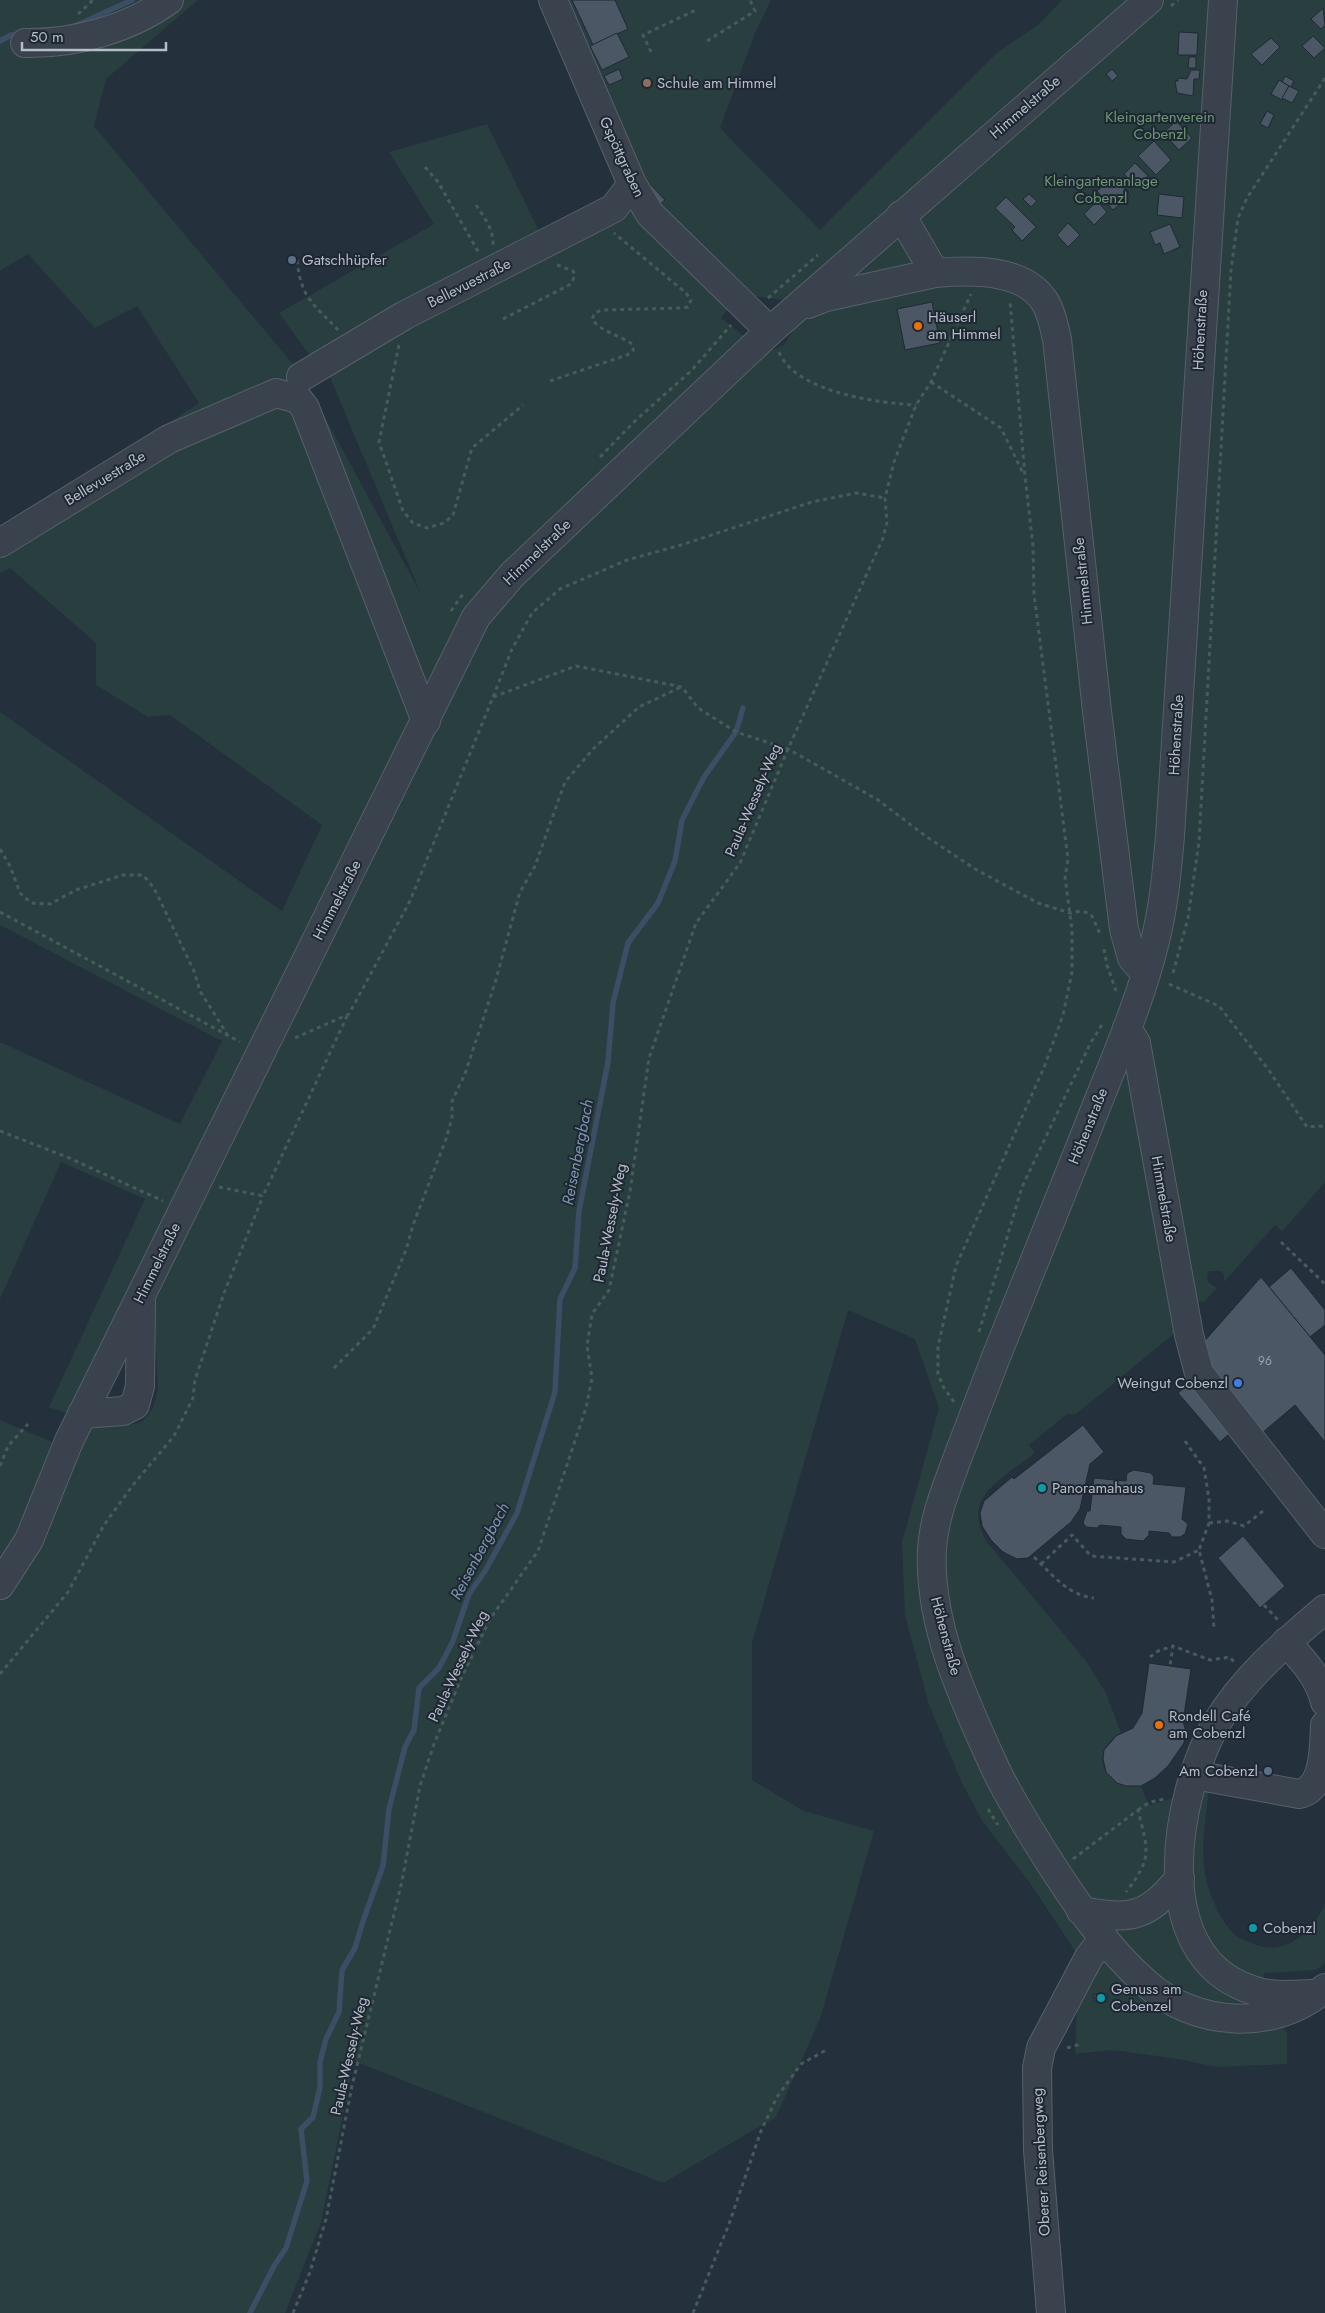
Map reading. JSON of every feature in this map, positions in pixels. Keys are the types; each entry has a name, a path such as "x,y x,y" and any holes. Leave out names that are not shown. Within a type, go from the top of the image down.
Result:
{"street":[{"path":"25,43 56,43 77,39 123,24 170,0"},
{"name":"Gspöttgraben","path":"553,0 632,184 650,214 770,331"},
{"name":"Himmelstraße","path":"0,1585 29,1540 61,1459 82,1414 476,617 495,593 770,331 1149,0"},
{"name":"Höhenstraße","path":"1223,0 1170,836 1159,921 1157,979 1116,1024 936,1518 932,1550 932,1581 938,1616 952,1667 977,1728 1011,1801 1081,1911 1151,1988 1165,1998 1197,2013 1229,2018 1279,2014 1322,1991"},
{"name":"Bellevuestraße","path":"0,543 169,439 295,394 325,364 352,345 405,315 614,208 632,184"},
{"path":"901,215 935,273"},
{"name":"Himmelstraße","path":"799,307 826,297 935,273 980,273 1007,277 1031,287 1045,302 1057,339 1097,711 1124,929 1132,958 1157,979"},
{"path":"295,394 426,721"},
{"name":"Himmelstraße","path":"1116,1024 1136,1043 1189,1335 1199,1372 1325,1534"},
{"path":"82,1414 123,1411 135,1405 140,1386 141,1296"},
{"path":"1322,1991 1283,1995 1250,1990 1230,1980 1214,1968 1197,1948 1186,1924 1180,1878 1182,1828 1194,1775 1203,1751 1228,1706 1285,1634 1325,1609"},
{"path":"1285,1634 1312,1671 1325,1702"},
{"path":"1194,1775 1299,1794 1311,1789 1321,1765 1325,1725"},
{"path":"1081,1911 1110,1916 1134,1914 1144,1911 1160,1900 1180,1878"},
{"name":"Oberer Reisenbergweg","path":"1051,2313 1038,2150 1037,2068 1041,2048 1089,1957 1104,1938"}],"path":[{"path":"72,20 93,0"},
{"path":"707,41 755,11 750,0"},
{"path":"651,52 644,35 696,10"},
{"path":"1325,78 1247,198 1238,218 1231,270 1199,842 1188,918 1157,979 1219,1006 1268,1069 1307,1127 1325,1126"},
{"path":"425,167 438,182 489,273"},
{"path":"476,205 493,235 489,273"},
{"path":"550,381 627,355 633,351 633,345 628,340 596,324 592,318 595,313 602,310 681,308 688,307 691,300 686,293 594,217"},
{"path":"503,319 571,284 574,280 574,275 569,268 523,255"},
{"path":"297,260 302,286 308,300 352,345"},
{"name":"Paula-Wessely-Weg","path":"293,2313 310,2272 326,2219 352,2086 402,1881 420,1786 434,1744 460,1681 490,1618 538,1551 586,1408 592,1378 587,1346 592,1314 609,1290 630,1191 649,1058 696,923 740,863 788,749 882,538 887,522 885,498 894,462 916,405 931,382 980,273"},
{"path":"960,1396 958,1406 944,1388 938,1374 938,1347 956,1266 1045,1065 1063,1015 1072,972 1072,930 1065,877 1068,859 1036,612 1033,546 1007,277"},
{"path":"405,315 379,442 403,511 412,523 427,528 444,523 453,515 472,448 524,405"},
{"path":"770,331 784,365 825,389 880,403 916,405"},
{"path":"931,382 1002,428 1025,476"},
{"path":"0,1674 68,1592 104,1524 132,1485 174,1436 193,1398 196,1380 224,1293 264,1196 348,1014 410,901 512,649 532,613 560,589 627,560 681,545 812,502 856,492 885,498"},
{"path":"492,697 576,666 682,687 698,708 736,732 788,749 878,800 927,838 975,869 1038,903 1070,913 1081,911 1092,916 1102,941 1107,965 1118,997"},
{"path":"334,1368 373,1329 406,1250 413,1225 446,1139 452,1118 452,1101 465,1074 495,983 520,892 535,866 565,782 594,748 640,707 682,687"},
{"path":"0,850 10,866 20,893 31,903 50,904 76,890 123,874 143,875 154,888 194,971 200,991 228,1035"},
{"path":"0,912 260,1054 348,1014"},
{"path":"977,1339 1022,1187 1090,1044 1116,1024"},
{"path":"0,1131 68,1157 182,1210"},
{"path":"195,1183 264,1196"},
{"path":"1281,1242 1325,1284"},
{"path":"0,1466 8,1446 28,1424"},
{"path":"1185,1441 1204,1468 1209,1499 1209,1523 1199,1550 1212,1600 1214,1628"},
{"path":"1209,1523 1227,1521 1244,1526 1263,1511"},
{"path":"1041,1564 1072,1535 1091,1556 1174,1562 1199,1550"},
{"path":"1034,1558 1066,1589 1081,1597 1094,1598"},
{"path":"1264,1605 1285,1634"},
{"path":"1138,1757 1152,1750 1159,1737 1173,1646"},
{"path":"1150,1657 1167,1647 1173,1646 1210,1660 1230,1657 1240,1668"},
{"path":"1055,1871 1150,1802 1160,1801 1168,1797"},
{"path":"1124,1897 1146,1862 1148,1850 1138,1810"},
{"path":"693,2313 729,2224 761,2131 777,2097 801,2064 828,2049"}],"green space":[{"path":"0,0 198,0 106,79 94,126 302,375 421,594 321,356 313,360 279,313 434,224 389,152 487,124 540,233 610,199 619,178 543,0 771,0 755,33 720,128 820,230 998,52 1038,25 1062,0 1325,0 1325,1182 1282,1231 1275,1225 1224,1282 1224,1275 1221,1271 1210,1271 1207,1276 1208,1282 1217,1288 1205,1301 1197,1302 1193,1298 1181,1328 1076,1414 1067,1414 1029,1445 1035,1453 1010,1471 989,1490 982,1501 979,1513 980,1526 987,1542 1086,1661 1106,1693 1121,1733 1110,1741 1104,1750 1102,1759 1104,1768 1110,1776 1128,1786 1141,1786 1149,1805 1209,1788 1204,1835 1205,1871 1214,1904 1229,1929 1240,1938 1263,1947 1286,1945 1305,1933 1320,1914 1325,1903 1325,1963 1316,1970 1264,1973 1265,2005 1287,2033 1287,2064 1217,2067 1178,2059 1112,2050 1075,2054 1079,1957 1030,1883 983,1822 963,1785 929,1705 905,1615 902,1542 939,1408 915,1339 848,1310 752,1643 752,1780 804,1811 874,1831 820,2019 776,2117 663,2183 354,2061 321,2222 285,2313 0,2313 0,1420 57,1444 92,1427 136,1424 143,1421 153,1408 158,1389 153,1291 69,1414 49,1407 145,1199 61,1162 0,1299 0,1042 180,1124 222,1041 0,925 0,712 282,911 322,825 170,715 148,717 96,685 96,643 10,568 0,573 0,531 199,403 137,306 95,328 28,254 0,271","holes":["740,294 782,300 799,321 784,345 765,353 721,318"]}],"building":[{"path":"572,0 615,0 628,29 593,45"},
{"path":"1323,8 1325,25 1321,29 1311,19"},
{"path":"1179,32 1198,33 1197,55 1178,55"},
{"path":"617,33 629,57 602,70 590,46"},
{"path":"1313,36 1325,48 1314,58 1302,46"},
{"path":"1271,38 1280,47 1262,65 1251,54"},
{"path":"1189,57 1196,57 1196,68 1188,68"},
{"path":"619,69 623,79 609,85 604,76"},
{"path":"1112,69 1118,76 1112,81 1106,74"},
{"path":"1191,70 1200,70 1199,79 1194,79 1193,96 1177,93 1175,81 1178,81 1178,78 1187,79"},
{"path":"1285,76 1294,81 1291,87 1282,82"},
{"path":"1279,80 1289,86 1282,100 1271,94"},
{"path":"1289,86 1299,91 1292,103 1282,98"},
{"path":"1267,111 1274,115 1268,128 1260,124"},
{"path":"1176,121 1192,138 1179,150 1163,133"},
{"path":"1154,141 1171,160 1156,175 1138,156"},
{"path":"1135,163 1148,176 1136,187 1124,174"},
{"path":"1114,176 1130,196 1113,210 1097,191"},
{"path":"651,185 665,200 658,206 644,191"},
{"path":"1029,194 1037,201 1031,207 1023,199"},
{"path":"1159,194 1184,197 1182,218 1157,215"},
{"path":"1006,197 1036,227 1022,241 1012,230 1015,227 995,208"},
{"path":"1097,201 1107,212 1094,225 1084,214"},
{"path":"1068,223 1080,235 1068,247 1057,235"},
{"path":"1170,224 1180,247 1164,254 1160,243 1155,245 1150,232"},
{"name":"Häuserl am Himmel","path":"932,302 940,343 905,350 897,309"},
{"path":"1291,1268 1325,1310 1325,1325 1310,1337 1269,1287"},
{"path":"1261,1277 1325,1355 1325,1442 1295,1405 1261,1434 1206,1368 1202,1344"},
{"path":"1191,1382 1232,1431 1220,1442 1178,1393"},
{"name":"Panoramahaus","path":"1083,1425 1104,1452 1090,1464 1080,1509 1071,1522 1028,1558 1017,1559 1003,1552 991,1540 982,1526 980,1513 984,1501 1012,1477 1014,1479"},
{"path":"1134,1470 1151,1473 1154,1477 1153,1484 1186,1487 1182,1519 1188,1524 1185,1534 1180,1537 1172,1537 1169,1533 1149,1531 1149,1535 1143,1541 1126,1539 1121,1534 1121,1527 1100,1525 1097,1528 1086,1527 1083,1523 1087,1511 1090,1511 1094,1478 1126,1481 1127,1473"},
{"path":"1243,1536 1285,1586 1260,1608 1218,1558"},
{"name":"Rondell Café am Cobenzl","path":"1149,1663 1191,1669 1183,1722 1186,1731 1184,1743 1168,1766 1155,1778 1141,1786 1126,1786 1117,1783 1106,1772 1103,1759 1104,1750 1116,1736 1133,1728 1142,1713"},
{"name":"Genuss am Cobenzel","path":"1094,1994 1108,1994 1107,2002 1094,2001"}],"waterway":[{"name":"Gspöttgraben","path":"75,26 132,0"},
{"name":"Gspöttgraben","path":"0,41 11,35 22,34"},
{"name":"Reisenbergbach","path":"250,2313 274,2266 286,2248 307,2181 301,2129 313,2117 320,2087 320,2062 326,2039 339,2012 342,1970 355,1948 383,1866 389,1809 405,1747 414,1730 419,1688 439,1668 453,1641 469,1594 485,1571 517,1513 555,1392 560,1299 575,1268 579,1211 608,1062 613,1003 628,943 658,903 675,861 682,820 704,777 736,732 743,708"}],"place":[{"name":"Schule am Himmel","path":"647,83"},
{"name":"Gatschhüpfer","path":"292,260"},
{"name":"Häuserl am Himmel","path":"918,326"},
{"name":"Weingut Cobenzl","path":"1238,1383"},
{"name":"Panoramahaus","path":"1042,1488"},
{"name":"Rondell Café am Cobenzl","path":"1159,1725"},
{"name":"Am Cobenzl","path":"1268,1771"},
{"name":"Cobenzl","path":"1253,1928"},
{"name":"Genuss am Cobenzel","path":"1101,1998"}],"park label":[{"name":"Kleingartenverein Cobenzl","path":"1160,126"},
{"name":"Kleingartenanlage Cobenzl","path":"1101,190"}]}
